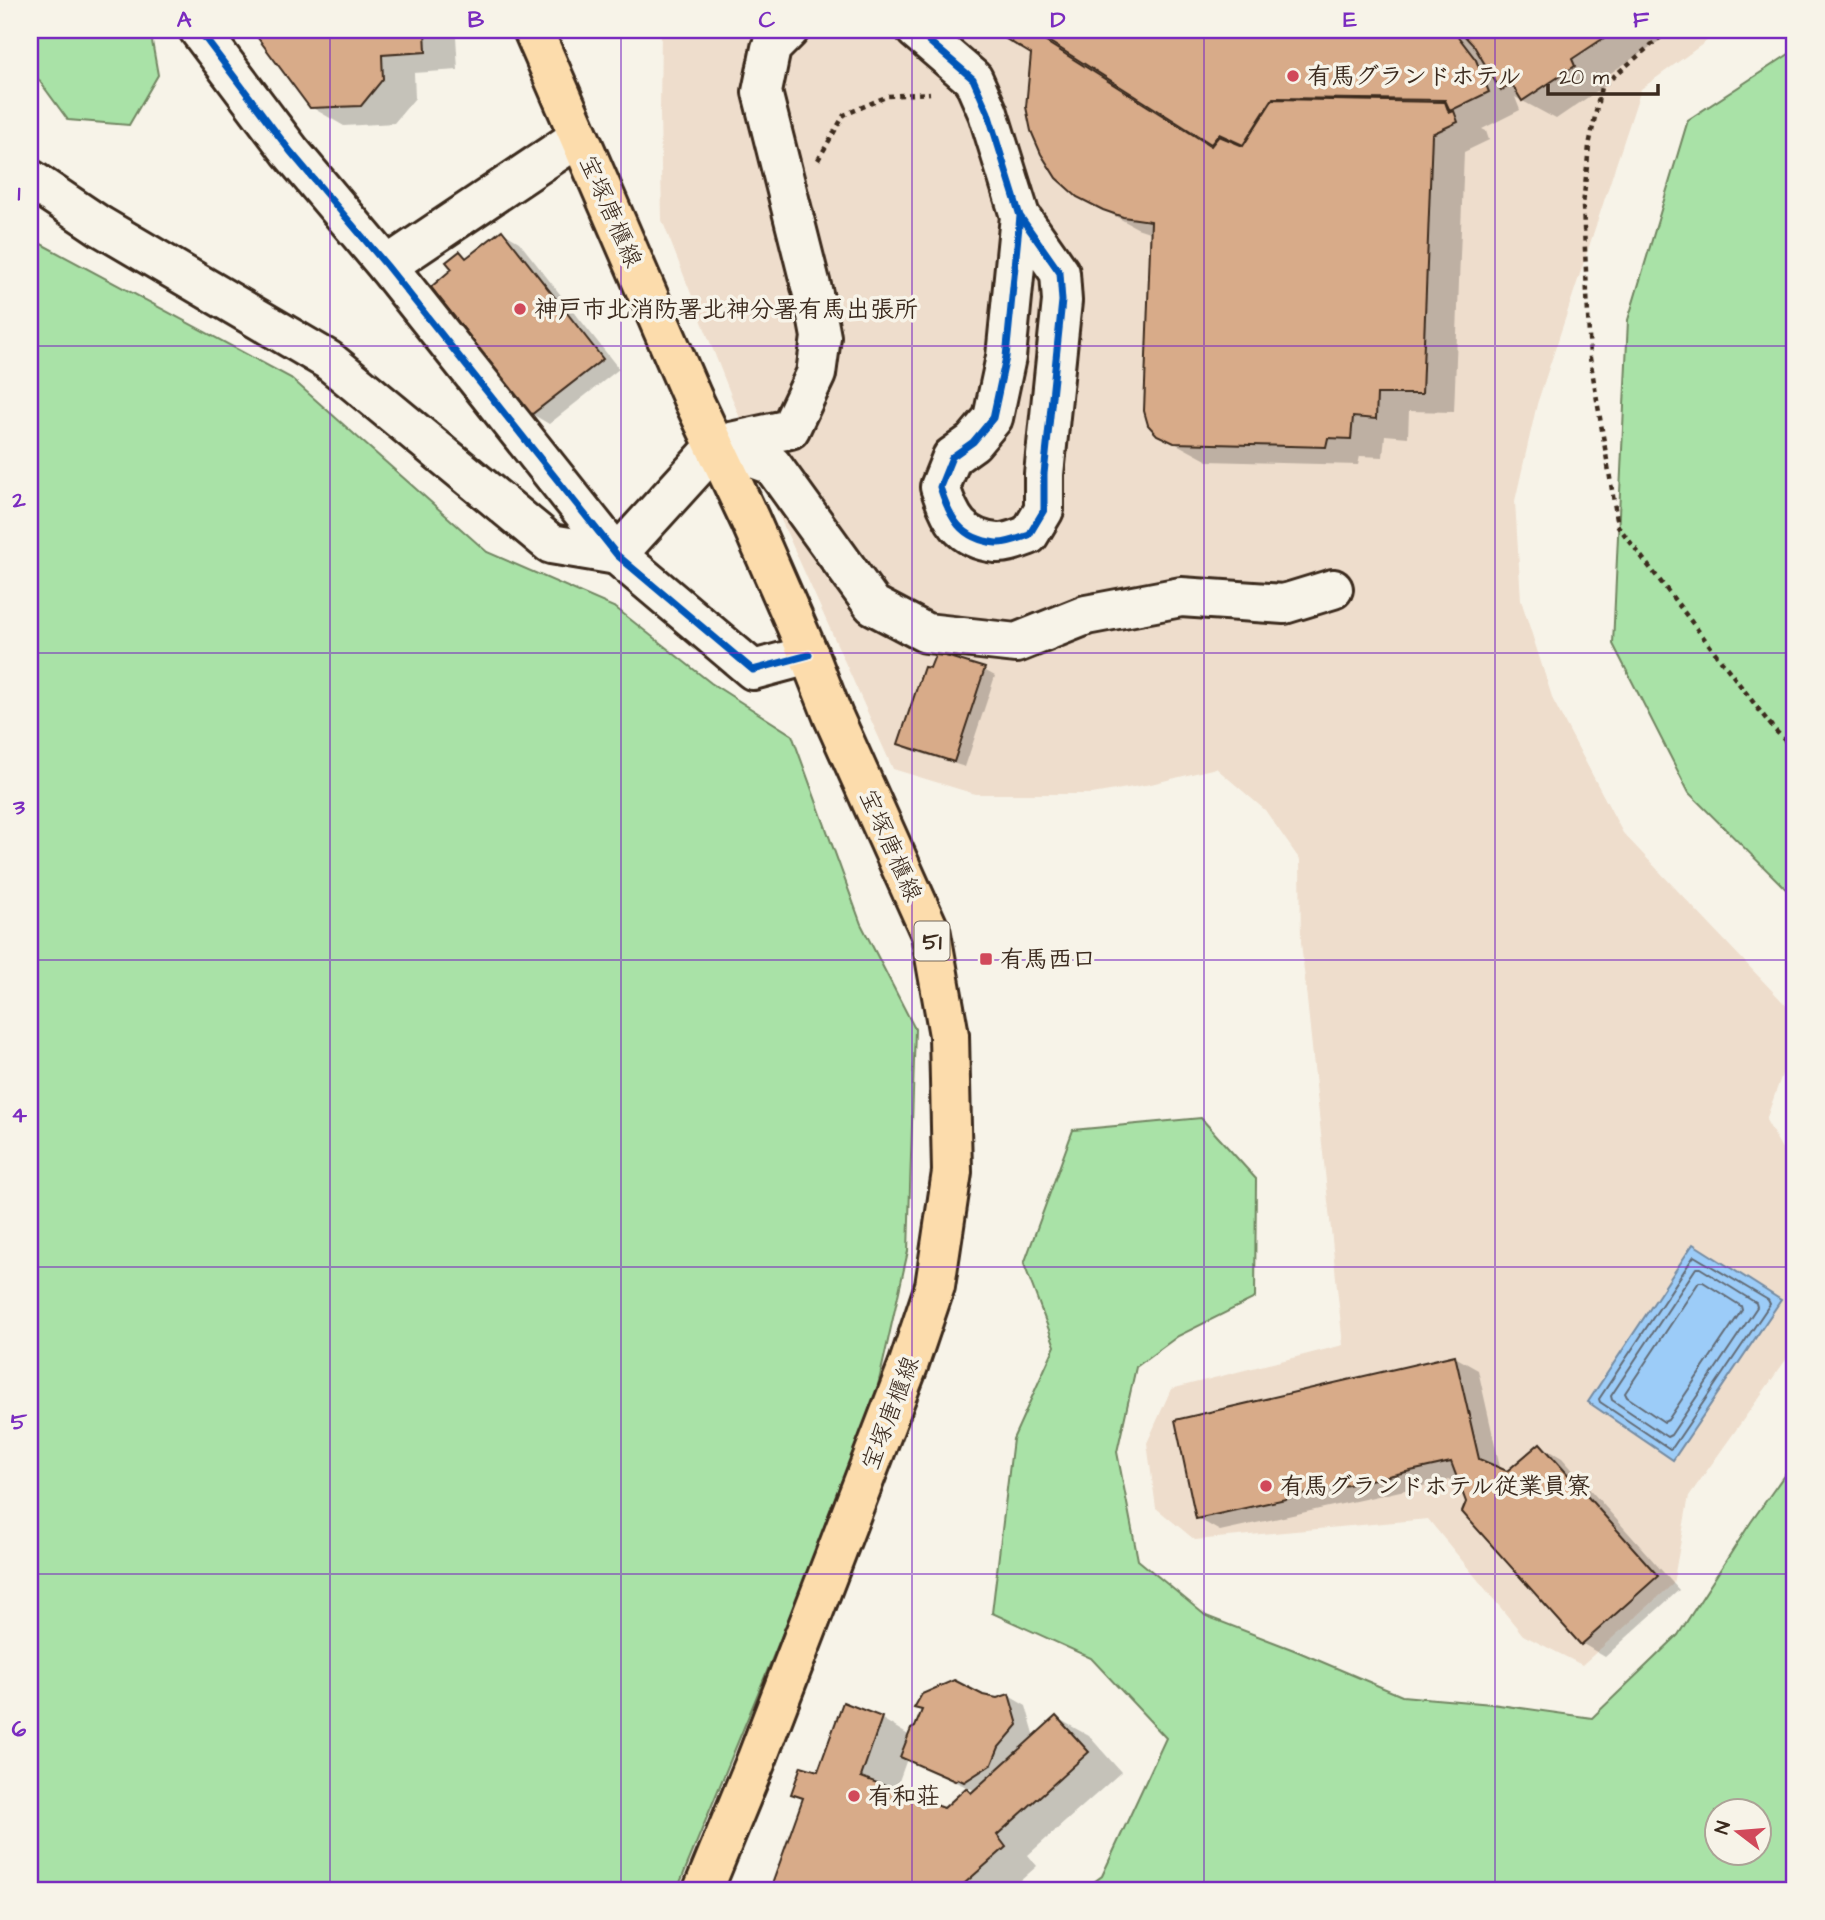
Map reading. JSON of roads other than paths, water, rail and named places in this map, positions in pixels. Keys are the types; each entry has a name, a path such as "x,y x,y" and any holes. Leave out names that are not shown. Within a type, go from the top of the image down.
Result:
{"main road":[{"name":"宝塚唐櫃線","path":"533,30 692,397 717,445 833,716 931,934 949,1035 953,1172 935,1286 908,1366 756,1761 703,1890"}],"street":[{"path":"200,30 290,150 387,266 617,555 753,670 809,655"},
{"path":"617,555 717,445 790,429 816,374 821,337 762,92 771,48 789,30"},
{"path":"916,30 973,79 988,113 1020,216 1060,273 1062,301 1044,474 1044,510 1029,535 998,544 969,535 950,517 940,488 952,457 973,443 993,418 1006,357 1020,216"},
{"path":"387,266 579,137"},
{"path":"30,179 100,226 328,360 551,544 617,555"},
{"path":"717,445 772,465 873,604 926,633 1016,643 1086,615 1181,597 1284,604 1332,589"}],"water":[{"path":"1693,1244 1781,1300 1673,1460 1588,1402"}],"place":[{"name":"有馬グランドホテル","path":"1293,76"},
{"name":"神戸市北消防署北神分署有馬出張所","path":"520,309"},
{"name":"有馬西口","path":"986,959"},
{"name":"有馬グランドホテル従業員寮","path":"1266,1486"},
{"name":"有和荘","path":"854,1796"}]}
